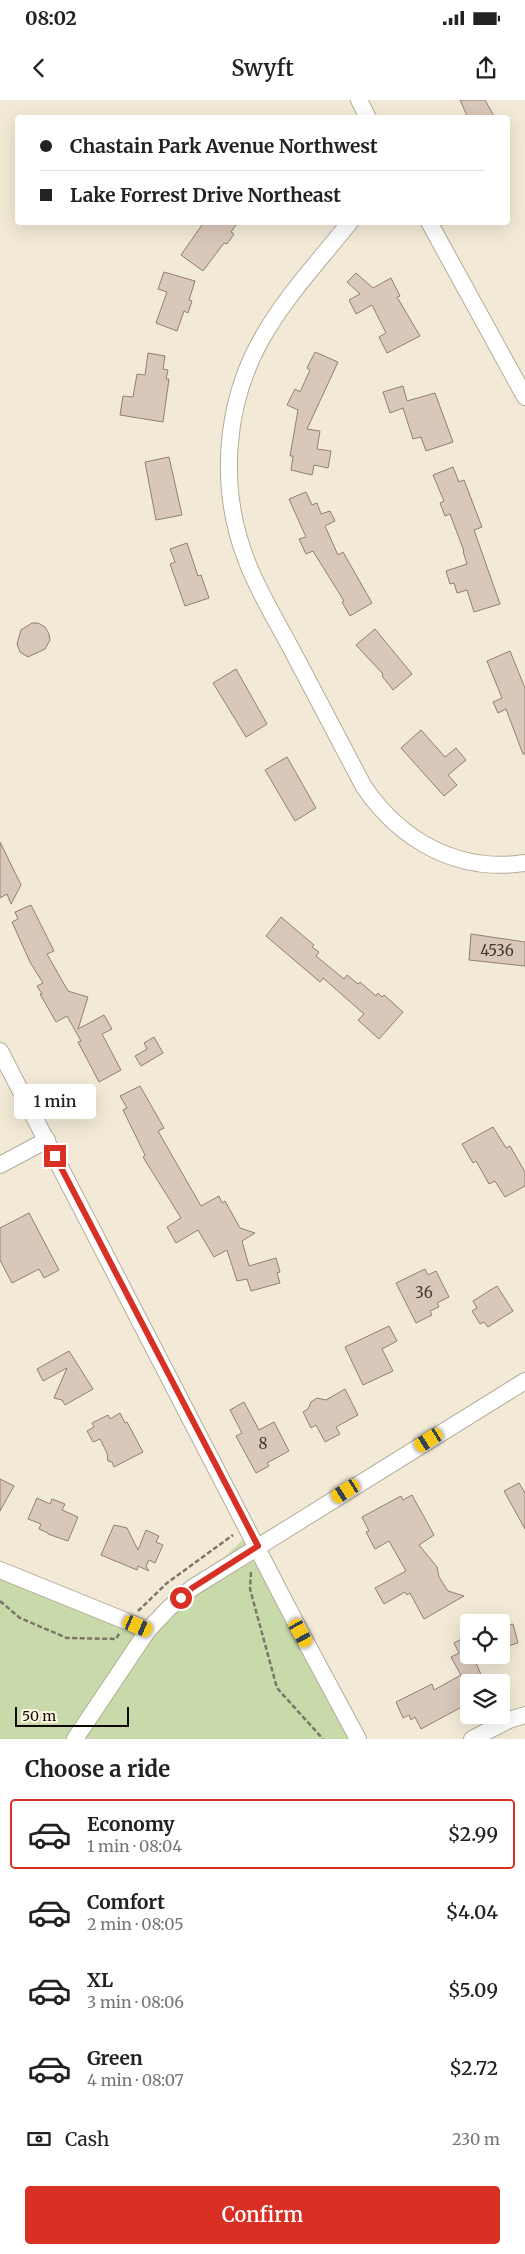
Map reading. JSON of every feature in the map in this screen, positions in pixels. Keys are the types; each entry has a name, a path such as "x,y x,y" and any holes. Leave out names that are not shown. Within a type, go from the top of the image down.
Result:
{"street":[{"path":"359,100 366,115"},
{"path":"348,225 277,314 260,340 245,373 233,417 229,457 232,511 238,533 255,580 360,779 375,803 388,818 416,841 441,853 468,862 495,865 525,863"},
{"path":"431,225 525,397"},
{"path":"0,1051 47,1140 251,1550 301,1633 358,1739"},
{"path":"0,1165 47,1140"},
{"path":"75,1739 148,1630 192,1588 525,1381"},
{"path":"0,1570 148,1630"},
{"path":"472,1739 509,1720 525,1715"}],"path":[{"path":"0,1601 20,1618 67,1638 116,1639 127,1622 167,1583 234,1534 251,1550 250,1589 277,1688 323,1739"}],"green space":[{"path":"247,1536 354,1739 0,1739 0,1576 145,1633"}],"building":[{"path":"460,100 485,100 493,115 467,115"},
{"path":"202,225 236,225 231,232 234,234 227,244 224,243 203,271 181,255"},
{"path":"164,272 195,281 189,300 192,301 188,313 184,311 177,331 156,323 167,292 158,289"},
{"path":"356,273 373,288 391,278 400,296 397,297 420,336 387,353 379,337 386,333 372,305 356,314 349,300 360,294 347,282"},
{"path":"315,352 338,362 307,429 320,431 317,449 331,451 328,468 314,465 312,475 291,470 293,456 290,456 298,410 287,405 295,389 300,392 310,370 307,368"},
{"path":"148,353 165,356 163,369 168,370 166,379 169,379 163,422 120,415 123,396 133,397 137,374 145,375"},
{"path":"403,386 407,401 435,393 453,442 426,451 421,437 413,439 403,408 390,413 383,392"},
{"path":"169,457 182,515 156,520 145,462"},
{"path":"453,467 459,482 464,480 482,527 474,530 500,604 474,612 467,590 457,593 454,583 450,584 446,571 467,564 450,514 445,516 440,503 444,501 433,475"},
{"path":"306,492 312,505 317,503 321,514 330,511 335,521 325,526 338,555 343,552 372,603 350,616 342,602 344,601 313,551 306,554 299,539 306,537 289,499"},
{"path":"187,543 198,576 201,575 209,598 185,606 170,564 175,562 170,549"},
{"path":"32,623 38,623 45,627 50,640 45,649 28,657 20,652 17,644 21,630"},
{"path":"375,629 412,674 393,690 382,676 383,674 356,645"},
{"path":"510,651 525,688 525,754 523,754 506,709 498,713 493,702 502,698 487,661"},
{"path":"236,669 267,724 246,737 213,683"},
{"path":"421,730 445,757 456,748 466,760 448,775 457,785 444,796 401,748"},
{"path":"287,757 316,808 295,821 265,770"},
{"path":"0,842 21,885 11,904 7,894 0,898"},
{"path":"31,905 54,951 47,954 68,991 88,997 78,1029 104,1015 112,1029 102,1034 121,1070 99,1082 78,1042 81,1041 67,1016 56,1022 40,994 42,994 37,986 43,983 30,962 12,922 18,919 15,912"},
{"path":"281,917 314,945 312,947 319,952 316,956 344,979 347,975 358,984 360,982 376,996 378,993 382,997 384,995 403,1012 379,1039 358,1020 364,1014 323,978 320,982 266,936"},
{"path":"471,934 525,942 525,966 469,960"},
{"path":"154,1037 163,1053 141,1066 135,1056 147,1049 144,1043"},
{"path":"140,1086 164,1128 158,1131 201,1206 219,1196 222,1203 225,1201 240,1228 255,1233 242,1241 249,1266 276,1258 280,1272 277,1273 280,1283 251,1291 247,1279 237,1281 227,1250 214,1257 198,1230 176,1243 167,1227 181,1218 143,1157 145,1155 123,1110 127,1108 120,1096"},
{"path":"493,1127 506,1148 510,1146 525,1172 525,1186 505,1197 495,1181 489,1184 476,1161 473,1163 462,1144"},
{"path":"29,1213 59,1270 44,1278 39,1269 12,1283 0,1260 0,1228"},
{"path":"425,1269 428,1275 436,1271 449,1297 437,1303 439,1307 430,1311 432,1315 416,1323 396,1283"},
{"path":"497,1286 513,1311 488,1327 484,1322 480,1324 472,1311 477,1308 473,1301"},
{"path":"389,1326 397,1341 382,1349 393,1371 363,1385 345,1347"},
{"path":"69,1351 93,1389 65,1405 62,1400 54,1398 67,1368 43,1381 37,1369"},
{"path":"345,1389 358,1415 336,1427 340,1434 325,1442 316,1425 311,1428 303,1412 317,1398 326,1400"},
{"path":"244,1402 259,1430 274,1422 289,1451 267,1463 269,1466 256,1473 236,1436 242,1433 230,1410"},
{"path":"120,1413 143,1452 114,1467 112,1462 108,1461 107,1453 100,1439 93,1442 87,1431 94,1427 92,1423 108,1415 110,1419"},
{"path":"0,1479 14,1486 0,1511"},
{"path":"519,1483 525,1493 525,1529 504,1491"},
{"path":"412,1495 434,1535 419,1545 437,1567 439,1577 448,1591 464,1596 424,1619 410,1593 407,1595 405,1592 384,1604 375,1588 406,1571 389,1541 375,1549 366,1532 369,1531 362,1517 401,1496 403,1500"},
{"path":"37,1498 50,1504 52,1499 65,1504 62,1510 78,1517 68,1541 48,1534 39,1529 41,1524 28,1519"},
{"path":"114,1525 127,1528 138,1550 146,1530 159,1536 156,1542 163,1545 155,1563 149,1560 146,1566 149,1571 138,1566 137,1570 101,1555"},
{"path":"513,1624 518,1643 510,1645 510,1625"},
{"path":"460,1640 460,1664 476,1664 481,1674 460,1674 451,1657 459,1653 454,1643"},
{"path":"460,1676 460,1708 421,1729 415,1717 411,1720 409,1715 403,1718 396,1702 432,1684 434,1690"}],"route":[{"path":"55,1156 258,1546 192,1588 181,1598"}]}
